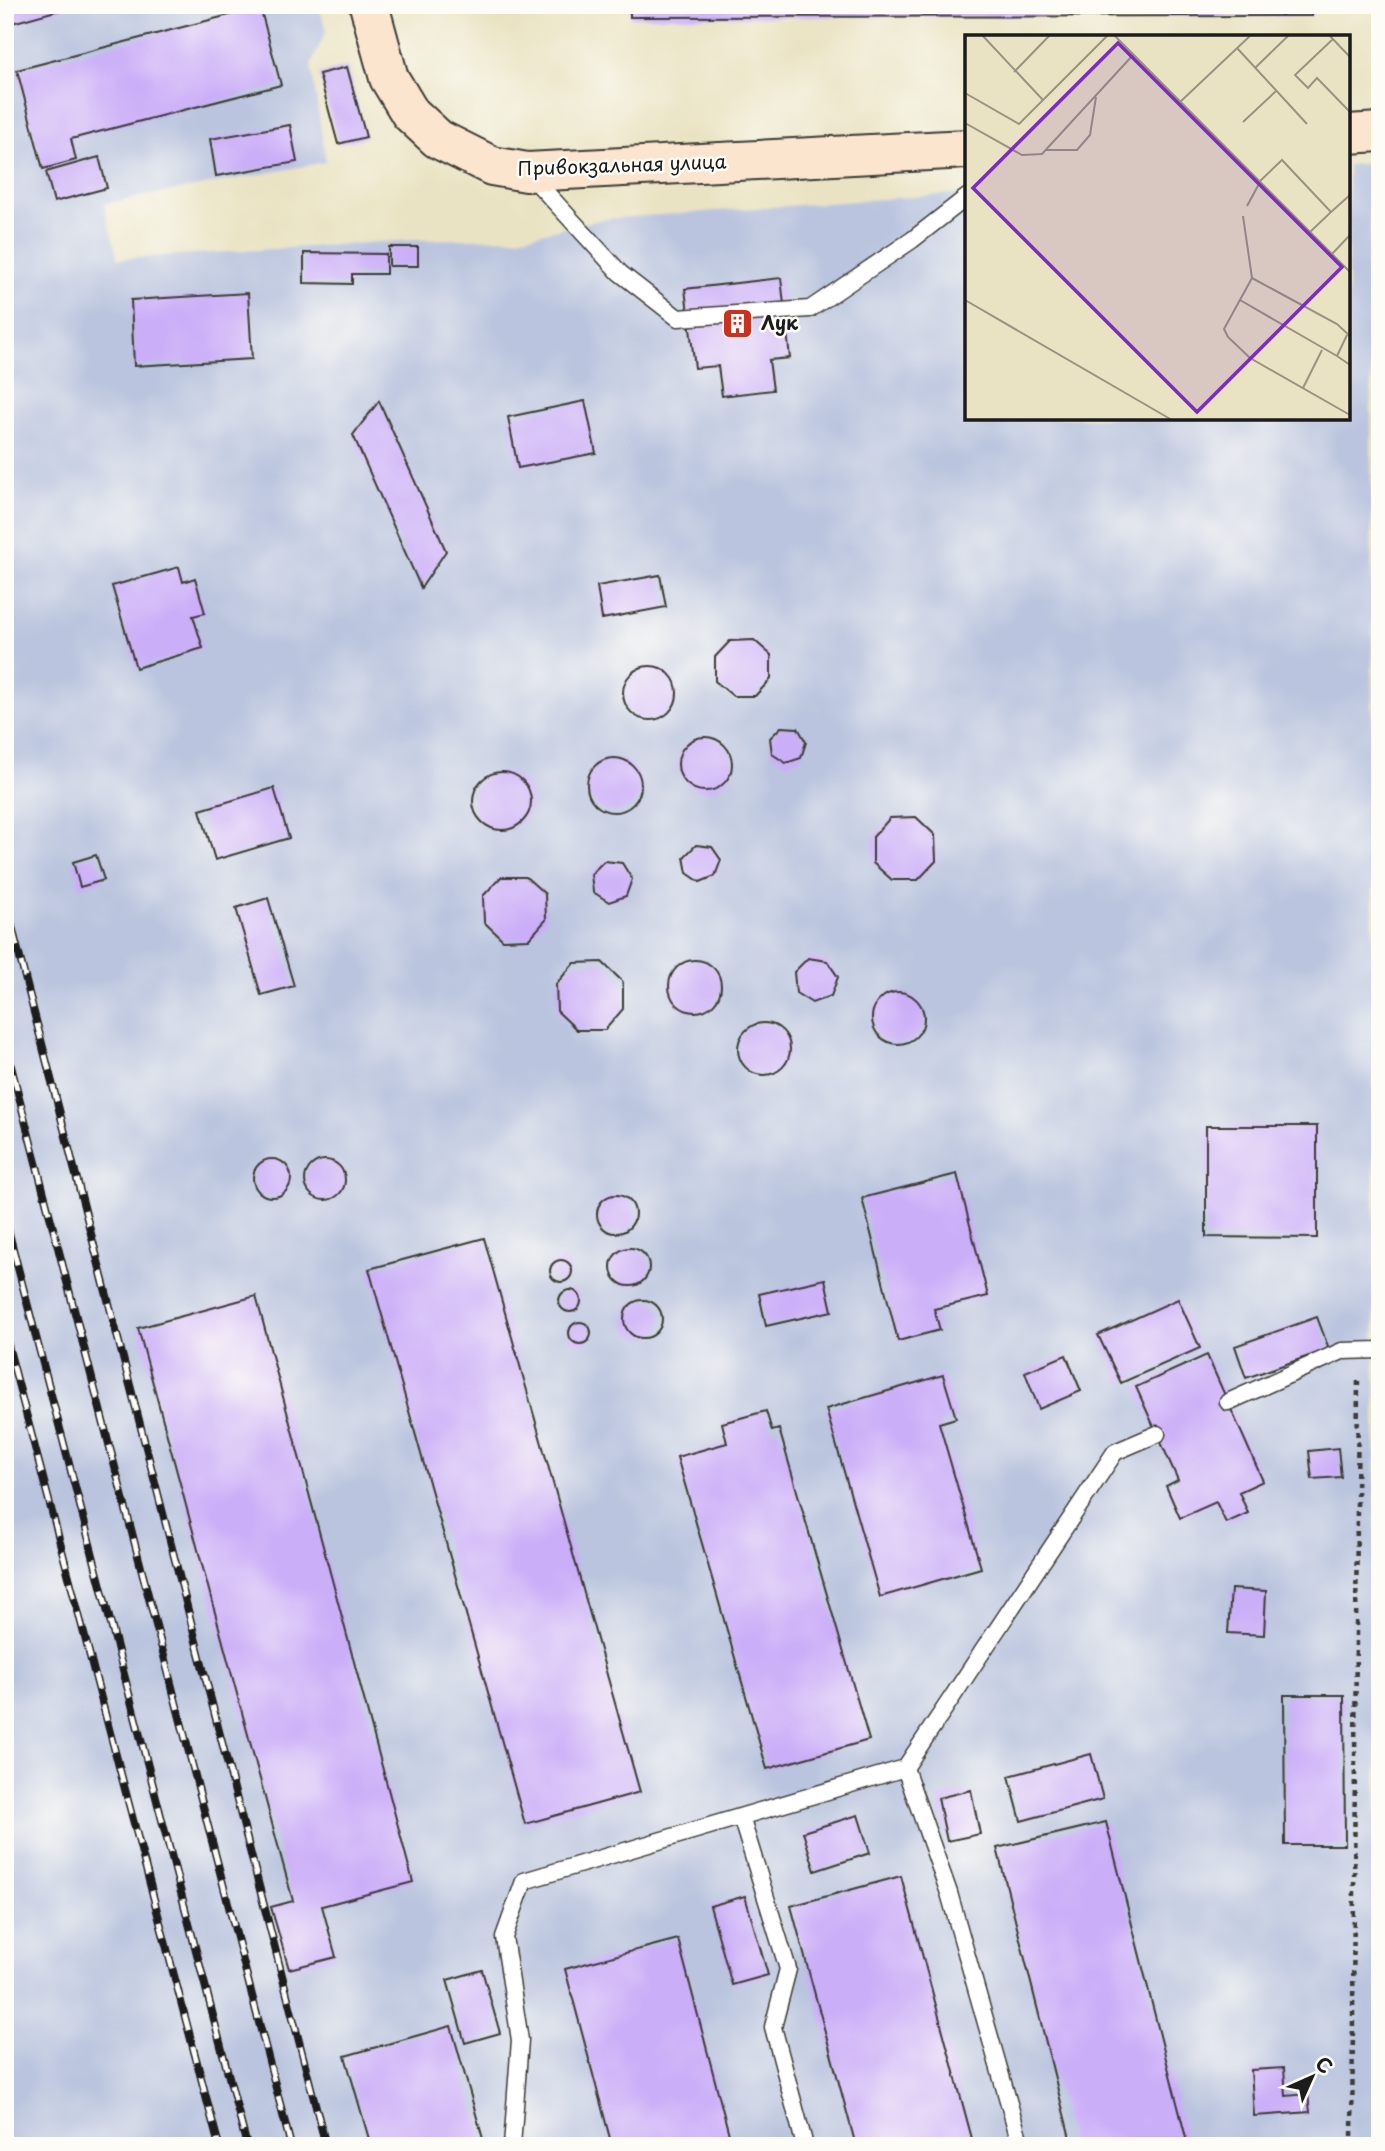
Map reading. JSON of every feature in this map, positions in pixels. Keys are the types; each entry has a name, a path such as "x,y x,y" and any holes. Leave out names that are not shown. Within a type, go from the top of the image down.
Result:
{"street":[{"name":"Привокзальная улица","path":"369,5 389,78 410,113 438,139 492,166 527,172 965,149"},
{"path":"1350,134 1380,132"}],"lane":[{"path":"527,172 620,273 678,318 810,309 912,240 965,199"},
{"path":"1228,1402 1342,1351 1380,1350"},
{"path":"512,2146 520,2040 504,1937 524,1881 905,1768 1115,1452 1157,1434"},
{"path":"905,1768 949,1893 1021,2146"},
{"path":"741,1816 788,1969 773,2027 805,2146"}],"path":[{"path":"1352,2146 1358,1351"}],"shaded area":[{"path":"5,5 319,5 326,31 311,65 326,162 104,204 118,259 412,240 518,238 603,219 965,193 965,420 1350,420 1350,165 1370,163 1378,2146 5,2146"}],"building":[{"path":"5,5 74,5 74,6 5,25"},
{"path":"630,5 1312,5 1312,16 630,17"},
{"path":"260,7 281,85 71,139 76,160 43,169 17,70"},
{"path":"347,67 366,137 338,144 319,74"},
{"path":"290,125 297,162 216,176 210,139"},
{"path":"99,157 107,188 54,202 46,172"},
{"path":"389,247 418,247 418,266 389,266"},
{"path":"304,253 386,254 386,274 352,274 352,284 304,283"},
{"name":"Лук","path":"781,278 790,358 769,360 773,390 722,396 718,366 695,368 685,289"},
{"path":"248,293 252,359 134,366 131,300"},
{"path":"379,401 446,551 421,588 353,435"},
{"path":"585,401 596,453 518,468 508,417"},
{"path":"179,567 183,582 195,578 205,613 193,616 203,648 136,668 112,586"},
{"path":"660,575 666,607 602,619 597,586"},
{"path":"754,640 771,655 771,679 755,696 733,696 715,681 715,657 730,641"},
{"path":"650,666 669,674 677,693 669,712 650,720 631,712 623,693 631,674"},
{"path":"781,727 798,728 806,742 801,758 786,763 772,754 770,738"},
{"path":"705,737 724,745 732,764 724,783 705,791 686,783 678,764 686,745"},
{"path":"614,758 633,766 641,785 633,804 614,812 595,804 587,785 595,766"},
{"path":"502,772 513,774 526,785 531,801 529,812 518,825 502,830 491,828 478,817 473,801 475,790 486,777"},
{"path":"274,788 289,838 215,860 200,810"},
{"path":"916,817 935,835 936,861 918,880 892,880 873,863 873,837 890,818"},
{"path":"696,845 712,847 721,860 715,876 700,882 687,873 684,857"},
{"path":"96,855 104,880 80,887 73,862"},
{"path":"604,861 622,863 632,879 626,896 609,902 593,892 591,874"},
{"path":"501,877 526,877 545,894 546,920 529,939 503,940 484,922 483,896"},
{"path":"268,898 294,986 261,995 236,908"},
{"path":"808,958 827,961 838,977 831,996 812,1003 796,993 794,972"},
{"path":"695,960 705,962 713,968 719,976 719,996 713,1004 705,1010 695,1012 685,1010 677,1004 671,996 669,986 671,976 677,968 685,962"},
{"path":"602,962 623,982 623,1009 605,1030 577,1030 557,1011 556,984 574,963"},
{"path":"898,992 908,994 916,1000 922,1008 922,1028 916,1036 908,1042 898,1044 888,1042 880,1036 874,1028 872,1018 874,1008 880,1000 888,994"},
{"path":"764,1023 783,1030 790,1049 783,1068 764,1075 745,1068 738,1049 745,1030"},
{"path":"1206,1126 1317,1126 1317,1238 1206,1237"},
{"path":"272,1159 286,1164 291,1178 286,1192 272,1197 258,1192 253,1178 258,1164"},
{"path":"325,1160 339,1166 345,1180 339,1194 325,1200 311,1194 305,1180 311,1166"},
{"path":"957,1174 988,1296 934,1309 940,1330 898,1341 862,1198"},
{"path":"616,1195 629,1201 635,1214 629,1227 616,1233 603,1227 597,1214 603,1201"},
{"path":"484,1238 640,1792 525,1824 369,1269"},
{"path":"630,1248 643,1254 649,1267 643,1280 630,1286 617,1280 611,1267 617,1254"},
{"path":"561,1260 569,1263 572,1271 569,1279 561,1282 553,1279 550,1271 553,1263"},
{"path":"825,1279 832,1311 766,1326 759,1294"},
{"path":"570,1290 578,1293 581,1301 578,1309 570,1312 562,1309 559,1301 562,1293"},
{"path":"256,1296 413,1882 322,1906 336,1957 289,1969 271,1907 293,1901 138,1328"},
{"path":"1178,1299 1200,1348 1121,1383 1098,1335"},
{"path":"643,1300 656,1306 662,1319 656,1332 643,1338 630,1332 624,1319 630,1306"},
{"path":"1317,1317 1329,1349 1246,1378 1235,1346"},
{"path":"580,1322 588,1325 591,1333 588,1341 580,1344 572,1341 569,1333 572,1325"},
{"path":"1066,1355 1081,1391 1039,1409 1025,1372"},
{"path":"1207,1355 1263,1481 1239,1492 1248,1513 1226,1523 1216,1502 1180,1518 1166,1486 1178,1480 1136,1387"},
{"path":"943,1375 956,1418 939,1423 981,1568 880,1597 826,1409"},
{"path":"766,1411 772,1431 779,1429 869,1740 767,1769 677,1457 727,1443 722,1423"},
{"path":"1338,1448 1341,1477 1312,1479 1309,1451"},
{"path":"1231,1589 1266,1591 1264,1635 1228,1633"},
{"path":"1284,1695 1344,1695 1345,1845 1285,1845"},
{"path":"1091,1754 1103,1799 1021,1821 1009,1776"},
{"path":"971,1790 980,1834 947,1841 938,1798"},
{"path":"858,1815 870,1853 815,1871 803,1832"},
{"path":"1106,1822 1188,2146 1072,2146 997,1848"},
{"path":"901,1876 974,2146 856,2146 791,1906"},
{"path":"745,1896 768,1975 732,1985 710,1906"},
{"path":"678,1939 732,2146 612,2146 565,1969"},
{"path":"482,1970 500,2033 465,2043 447,1980"},
{"path":"451,2026 485,2146 371,2146 345,2056"},
{"path":"1284,2068 1286,2096 1308,2094 1310,2112 1254,2116 1251,2070"}],"railway":[{"path":"5,900 326,2146"},
{"path":"5,1043 291,2146"},
{"path":"5,1218 247,2146"},
{"path":"5,1334 219,2146"}],"place":[{"name":"Лук","path":"738,323"}]}
